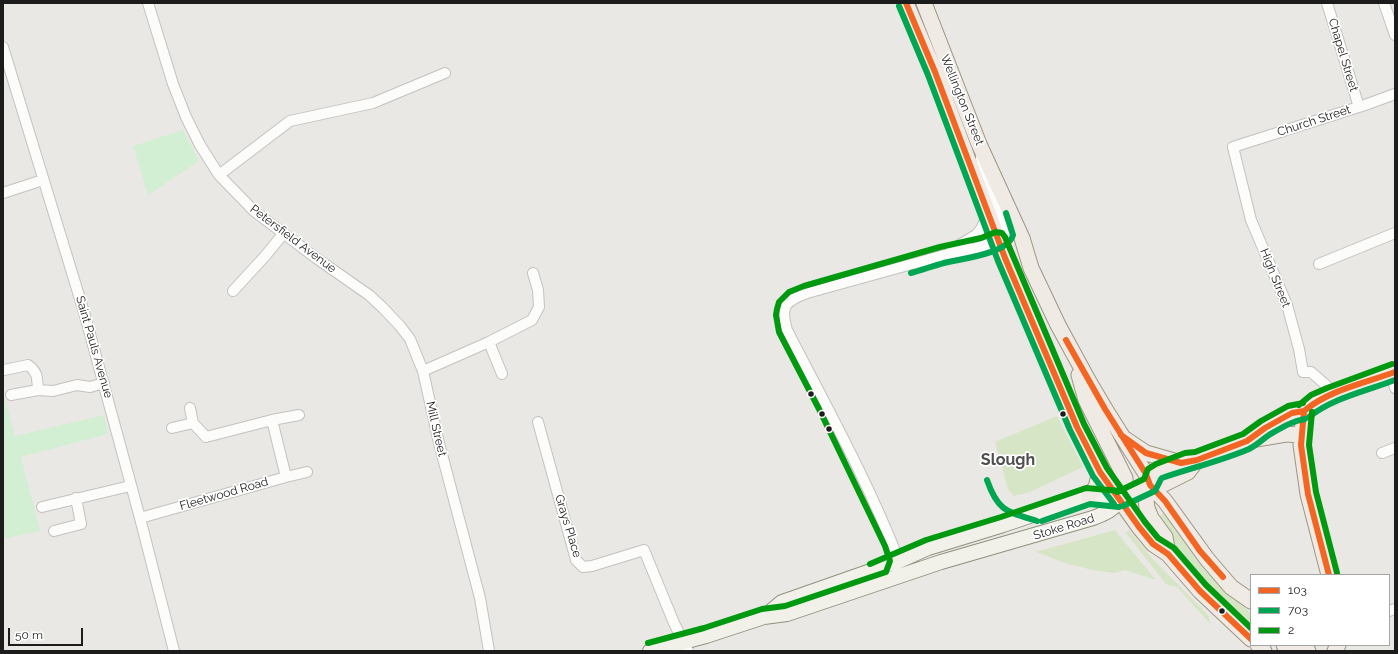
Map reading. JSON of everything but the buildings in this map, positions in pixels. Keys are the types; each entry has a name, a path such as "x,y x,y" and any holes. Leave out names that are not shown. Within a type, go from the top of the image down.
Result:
{"main road":[{"name":"Wellington Street","path":"906,3 935,72 998,240 1077,427 1100,472 1153,544 1168,554 1200,591 1250,637"},
{"name":"Wellington Street","path":"924,3 979,144 1022,238 1031,268 1073,353 1121,436 1146,474 1150,485 1165,501 1200,551 1232,588 1250,600"},
{"path":"1073,353 1086,400 1126,478 1125,487 1120,499"},
{"path":"1247,441 1265,428 1292,413 1304,411 1315,402 1335,393 1393,372"},
{"path":"1304,411 1301,445 1308,494 1329,574"},
{"path":"1168,554 1165,538 1151,518 1147,508 1146,500 1154,474 1188,460 1197,460 1247,441 1286,434 1302,435"},
{"path":"1121,436 1146,453 1181,463"},
{"path":"1120,499 1150,485 1162,485 1188,472 1197,460"},
{"path":"1089,496 1096,487 1100,472"},
{"name":"Stoke Road","path":"650,651 686,646 706,636 764,617 928,548 1089,496 1120,499"},
{"name":"Stoke Road","path":"784,608 889,579 963,555 1093,518 1110,511 1120,499"},
{"path":"1232,588 1250,608"}],"street":[{"name":"Petersfield Avenue","path":"148,3 173,84 186,117 200,145 219,175 254,211 283,234 369,295 383,308 400,326 410,340 423,371"},
{"name":"Chapel Street","path":"1327,3 1359,107"},
{"path":"1384,3 1395,35"},
{"name":"Saint Pauls Avenue","path":"3,47 84,312 130,486 140,518 174,651"},
{"path":"219,175 290,121 373,103 445,73"},
{"name":"Church Street","path":"1233,147 1395,94"},
{"path":"889,579 899,561 861,477 787,330 784,310 789,301 807,293 942,255 983,246 998,240 1005,235 982,168 979,144"},
{"name":"High Street","path":"1233,147 1251,220 1287,305 1299,349 1303,372 1311,372 1335,393"},
{"path":"3,192 43,180"},
{"path":"942,255 976,235 981,229 988,214"},
{"path":"1319,264 1395,233"},
{"path":"233,291 283,234"},
{"path":"423,371 489,342 532,320 538,307 538,290 533,274"},
{"path":"489,342 502,374"},
{"path":"4,370 28,365 34,369 37,377 38,390"},
{"name":"Mill Street","path":"423,371 439,443 480,598 489,651"},
{"path":"1393,372 1395,388"},
{"path":"11,395 38,390 53,391 77,385 90,387 104,383"},
{"path":"190,408 193,423 206,437 272,420 299,415"},
{"path":"272,420 286,477"},
{"name":"Grays Place","path":"538,422 576,560 583,567 592,566 644,550 674,623 686,646"},
{"path":"172,428 193,423"},
{"path":"1382,453 1395,448"},
{"name":"Fleetwood Road","path":"140,518 307,472"},
{"path":"42,507 130,486"},
{"path":"54,531 81,524 76,498"}],"green space":[{"path":"183,130 199,161 148,195 133,146"},
{"path":"3,392 15,436 104,415 108,434 21,457 40,531 3,539"},
{"path":"1057,416 1083,467 1030,492 1014,496 1008,489 995,442"},
{"path":"1165,512 1250,613 1250,625 1200,575 1177,548 1156,519"},
{"path":"1115,530 1155,579 1125,570 1115,573 1097,571 1068,564 1036,552"},
{"path":"1129,530 1150,556 1208,615 1211,625 1177,587 1166,584 1126,533"}],"transit line":[{"name":"103","path":"906,3 935,72 1005,258 1077,427 1100,472 1153,544 1168,554 1200,591 1250,638"},
{"name":"703","path":"899,6 928,75 998,261 1070,430 1093,476 1114,504"},
{"name":"703","path":"911,273 944,263 983,255 1002,247 1013,235 1006,213"},
{"name":"2","path":"648,643 704,628 762,609 785,606 886,572 890,561 885,546 819,409 779,332 776,315 779,302 789,292 804,286 940,247 981,238 996,232 1002,233 1005,237 1084,424 1107,468 1158,538 1174,548 1206,585 1250,627"},
{"name":"103","path":"1066,340 1105,409 1146,474 1150,485 1165,501 1200,551 1223,577"},
{"name":"2","path":"1299,405 1311,395 1392,364"},
{"name":"103","path":"1304,411 1336,392 1395,372"},
{"name":"703","path":"1309,417 1318,410 1339,400 1395,380"},
{"name":"2","path":"1117,492 1144,479 1148,469 1156,464 1185,453 1195,452 1243,434 1261,421 1288,406 1303,403"},
{"name":"103","path":"1304,411 1301,445 1308,494 1329,574"},
{"name":"103","path":"1121,435 1146,453 1181,463 1197,460 1247,441 1265,428 1292,413 1304,411"},
{"name":"2","path":"1312,412 1309,445 1316,492 1337,573"},
{"name":"703","path":"1123,506 1155,491 1162,478 1217,461 1249,449 1282,427 1305,419"},
{"name":"703","path":"987,480 995,499 1000,505 1011,513 1037,521"},
{"name":"2","path":"870,564 926,540 1001,517 1086,488 1121,491"},
{"name":"703","path":"1042,521 1090,504 1119,507"}],"district":[{"name":"Slough","path":"1008,460"}]}
